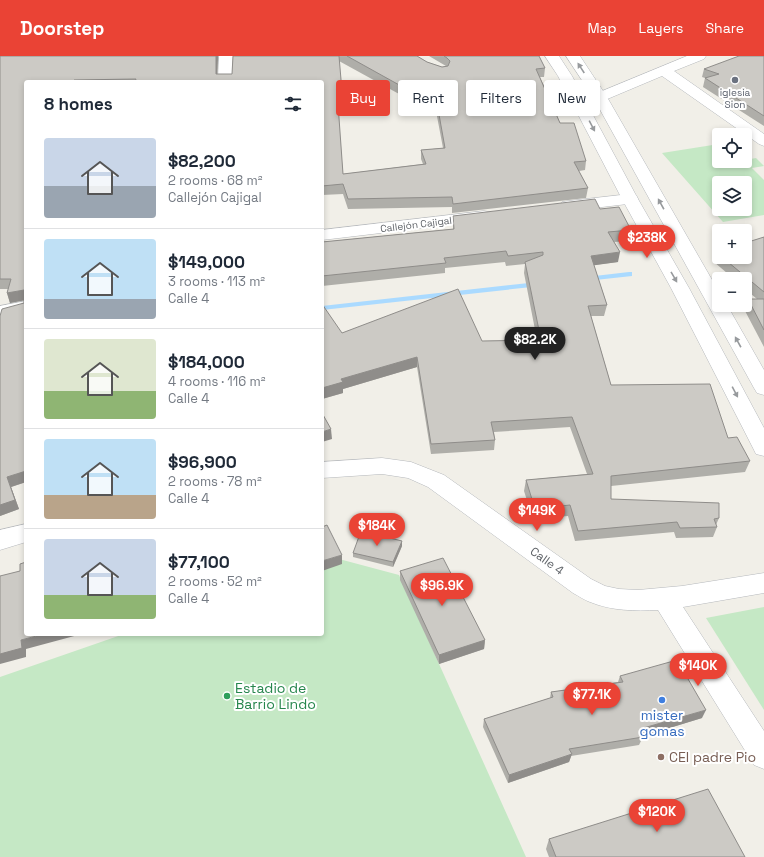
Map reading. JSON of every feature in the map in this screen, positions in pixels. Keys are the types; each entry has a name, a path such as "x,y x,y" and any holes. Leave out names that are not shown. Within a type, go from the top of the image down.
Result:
{"street":[{"path":"225,80 226,56"},
{"path":"552,56 566,76 630,199 680,288 764,448"},
{"path":"573,56 589,80"},
{"path":"699,56 600,97 764,388"},
{"path":"664,71 764,141"},
{"path":"551,208 630,199"},
{"name":"Callejón Cajigal","path":"324,234 504,214"},
{"path":"0,312 24,307"},
{"name":"Calle 4","path":"324,470 382,466 411,470 436,481 582,586 601,596 626,600 664,598 764,582"},
{"path":"0,540 24,534"},
{"path":"664,598 764,756"}],"green space":[{"path":"712,145 712,168 752,168 764,180 764,215 723,222 718,216 752,216 752,176 712,176 712,210 662,153"},
{"path":"756,158 764,166 752,168 752,159"},
{"name":"Estadio de Barrio Lindo","path":"339,559 399,575 526,857 0,857 0,677 118,636 324,636 324,564"},
{"path":"764,607 764,710 706,618"}],"building":[{"path":"0,56 216,56 216,74 232,74 233,56 339,56 341,80 336,80 336,116 339,116 343,174 426,164 421,150 445,148 439,116 458,116 458,80 398,80 398,84 347,56 417,56 427,62 442,67 448,66 450,61 444,56 539,56 545,68 536,69 544,87 544,116 557,116 560,123 574,123 586,161 574,162 588,188 453,204 452,197 348,199 343,184 324,186 324,80 24,80 24,290 7,293 11,279 0,279"},
{"path":"739,56 764,56 764,116 705,78 719,74 704,69"},
{"path":"595,199 600,209 619,207 631,230 608,232 620,252 591,256 607,305 588,306 611,385 710,384 728,438 737,437 750,461 611,476 611,499 719,503 719,518 714,519 717,527 680,528 677,522 578,531 570,505 535,509 526,480 593,474 572,417 491,422 495,440 431,444 417,357 341,379 343,382 324,387 324,307 342,333 458,289 482,341 541,340 525,262 543,255 543,252 508,256 506,251 444,258 446,263 324,276 324,242 454,229 453,216"},
{"path":"764,237 764,292 752,282 752,272 740,272 730,264 752,264 752,241"},
{"path":"752,299 764,299 764,330 752,307"},
{"path":"24,303 24,472 7,477 15,500 0,505 0,316 2,309"},
{"path":"324,417 331,429 324,431"},
{"path":"327,525 342,555 324,560 324,526"},
{"path":"361,531 402,541 393,562 353,553"},
{"path":"443,558 485,640 439,655 400,571"},
{"path":"24,563 24,636 36,636 21,640 22,648 0,654 0,576 20,571 20,564"},
{"path":"677,660 706,710 640,729 643,737 569,749 572,754 509,775 484,719 553,697 551,692 623,682 620,676"},
{"path":"708,789 745,857 556,857 549,839"}],"waterway":[{"path":"586,279 629,274"},
{"path":"324,308 538,284"}],"place":[{"name":"iglesia Sion","path":"735,80"},
{"name":"Estadio de Barrio Lindo","path":"227,696"},
{"name":"mister gomas","path":"662,700"},
{"name":"CEI padre Pio","path":"661,757"}]}
